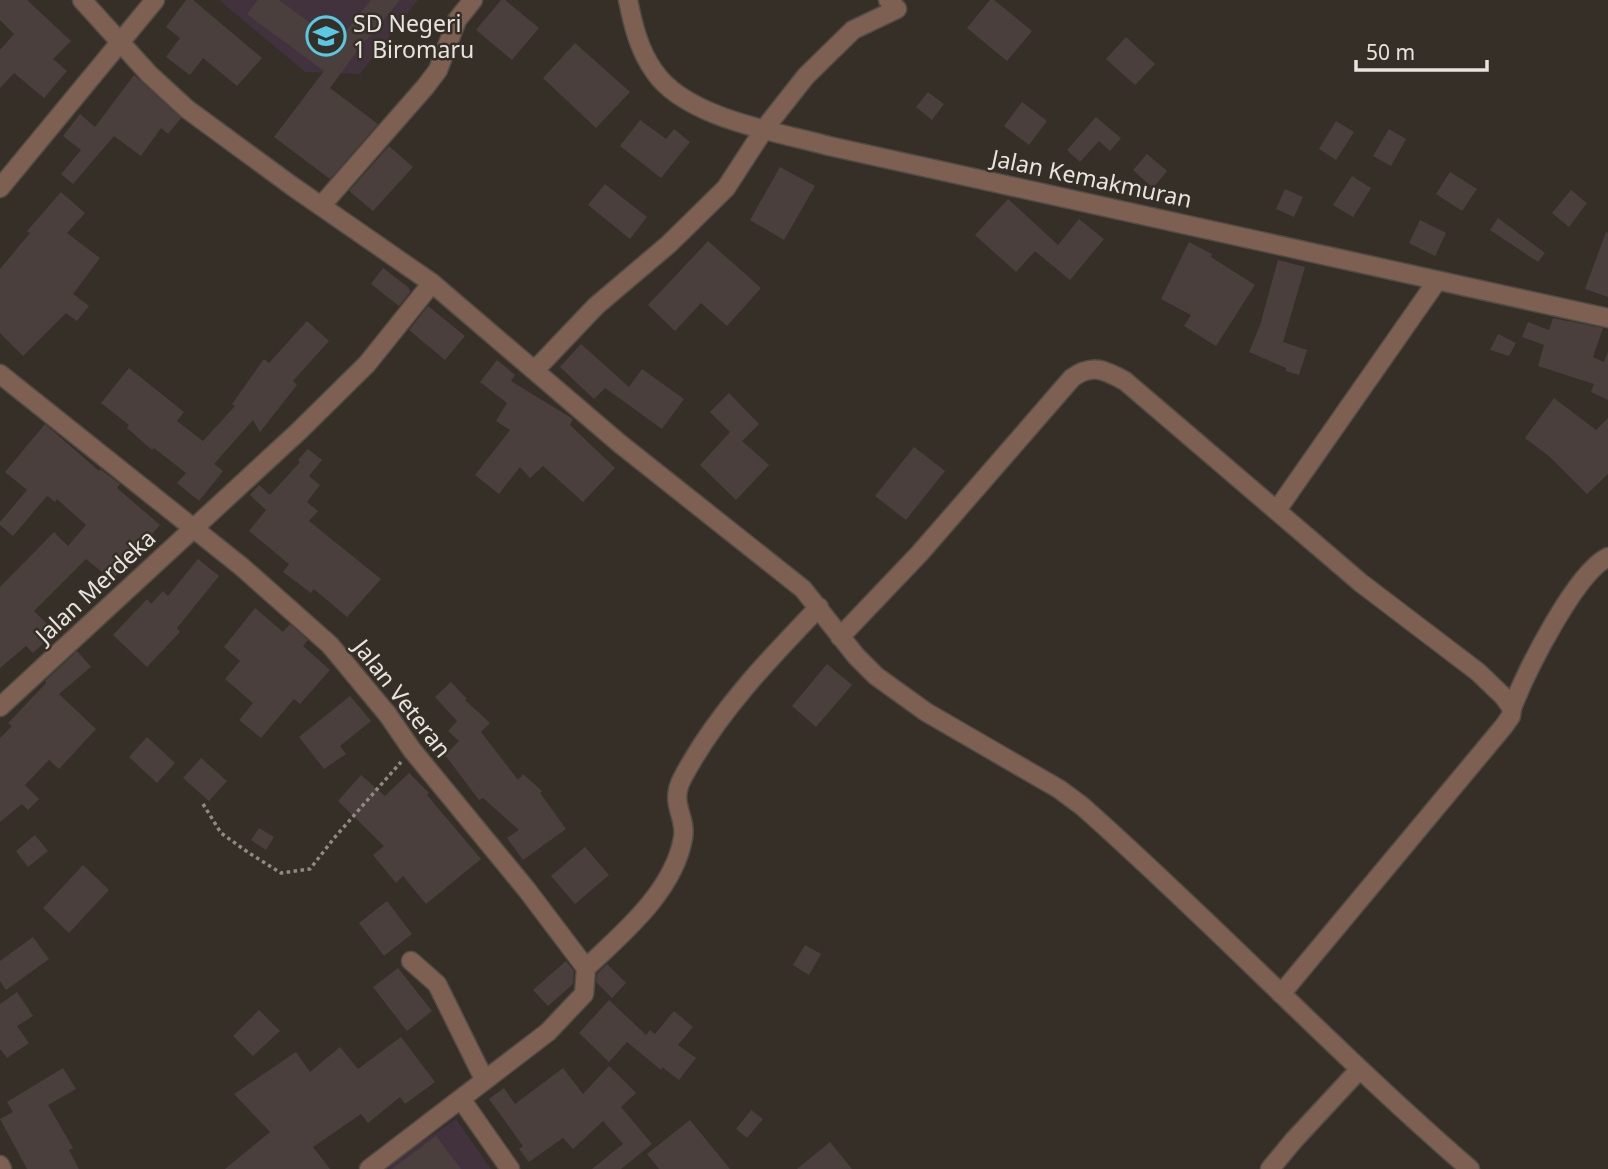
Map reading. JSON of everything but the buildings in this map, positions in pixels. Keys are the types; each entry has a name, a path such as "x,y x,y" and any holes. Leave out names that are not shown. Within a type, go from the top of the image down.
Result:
{"street":[{"path":"82,0 149,74 196,116 432,283 682,495 803,589 840,637 876,676 916,705 1059,789 1082,806 1359,1070 1470,1169"},
{"path":"0,188 155,0"},
{"path":"321,206 438,70 457,20 473,0"},
{"name":"Jalan Kemakmuran","path":"628,0 634,27 644,54 655,73 689,102 708,112 829,146 1608,318"},
{"path":"535,370 596,306 669,244 726,188 765,128 806,76 853,30 899,3"},
{"path":"1277,510 1437,281"},
{"name":"Jalan Merdeka","path":"0,707 367,364 432,283"},
{"path":"840,637 920,553 1059,392 1082,371 1093,369 1108,372 1125,381 1361,583 1478,672 1512,708"},
{"name":"Jalan Veteran","path":"0,374 242,567 330,645 586,968"},
{"path":"1281,993 1504,726 1511,716 1531,662 1579,586 1596,564 1608,557"},
{"path":"369,1169 548,1032 584,994 587,985 586,968 651,904 663,886 681,847 684,834 677,807 677,793 687,770 728,710 768,660 819,607"},
{"path":"411,961 437,984 484,1079"},
{"path":"1270,1169 1359,1070"},
{"path":"461,1099 510,1169"}],"path":[{"path":"203,804 221,833 248,853 281,873 310,869 412,750"}],"shaded area":[{"name":"SD Negeri 1 Biromaru","path":"219,0 418,0 360,74 305,72"},
{"path":"456,1119 491,1169 382,1169"}],"place":[{"name":"SD Negeri 1 Biromaru","path":"326,36"}]}
